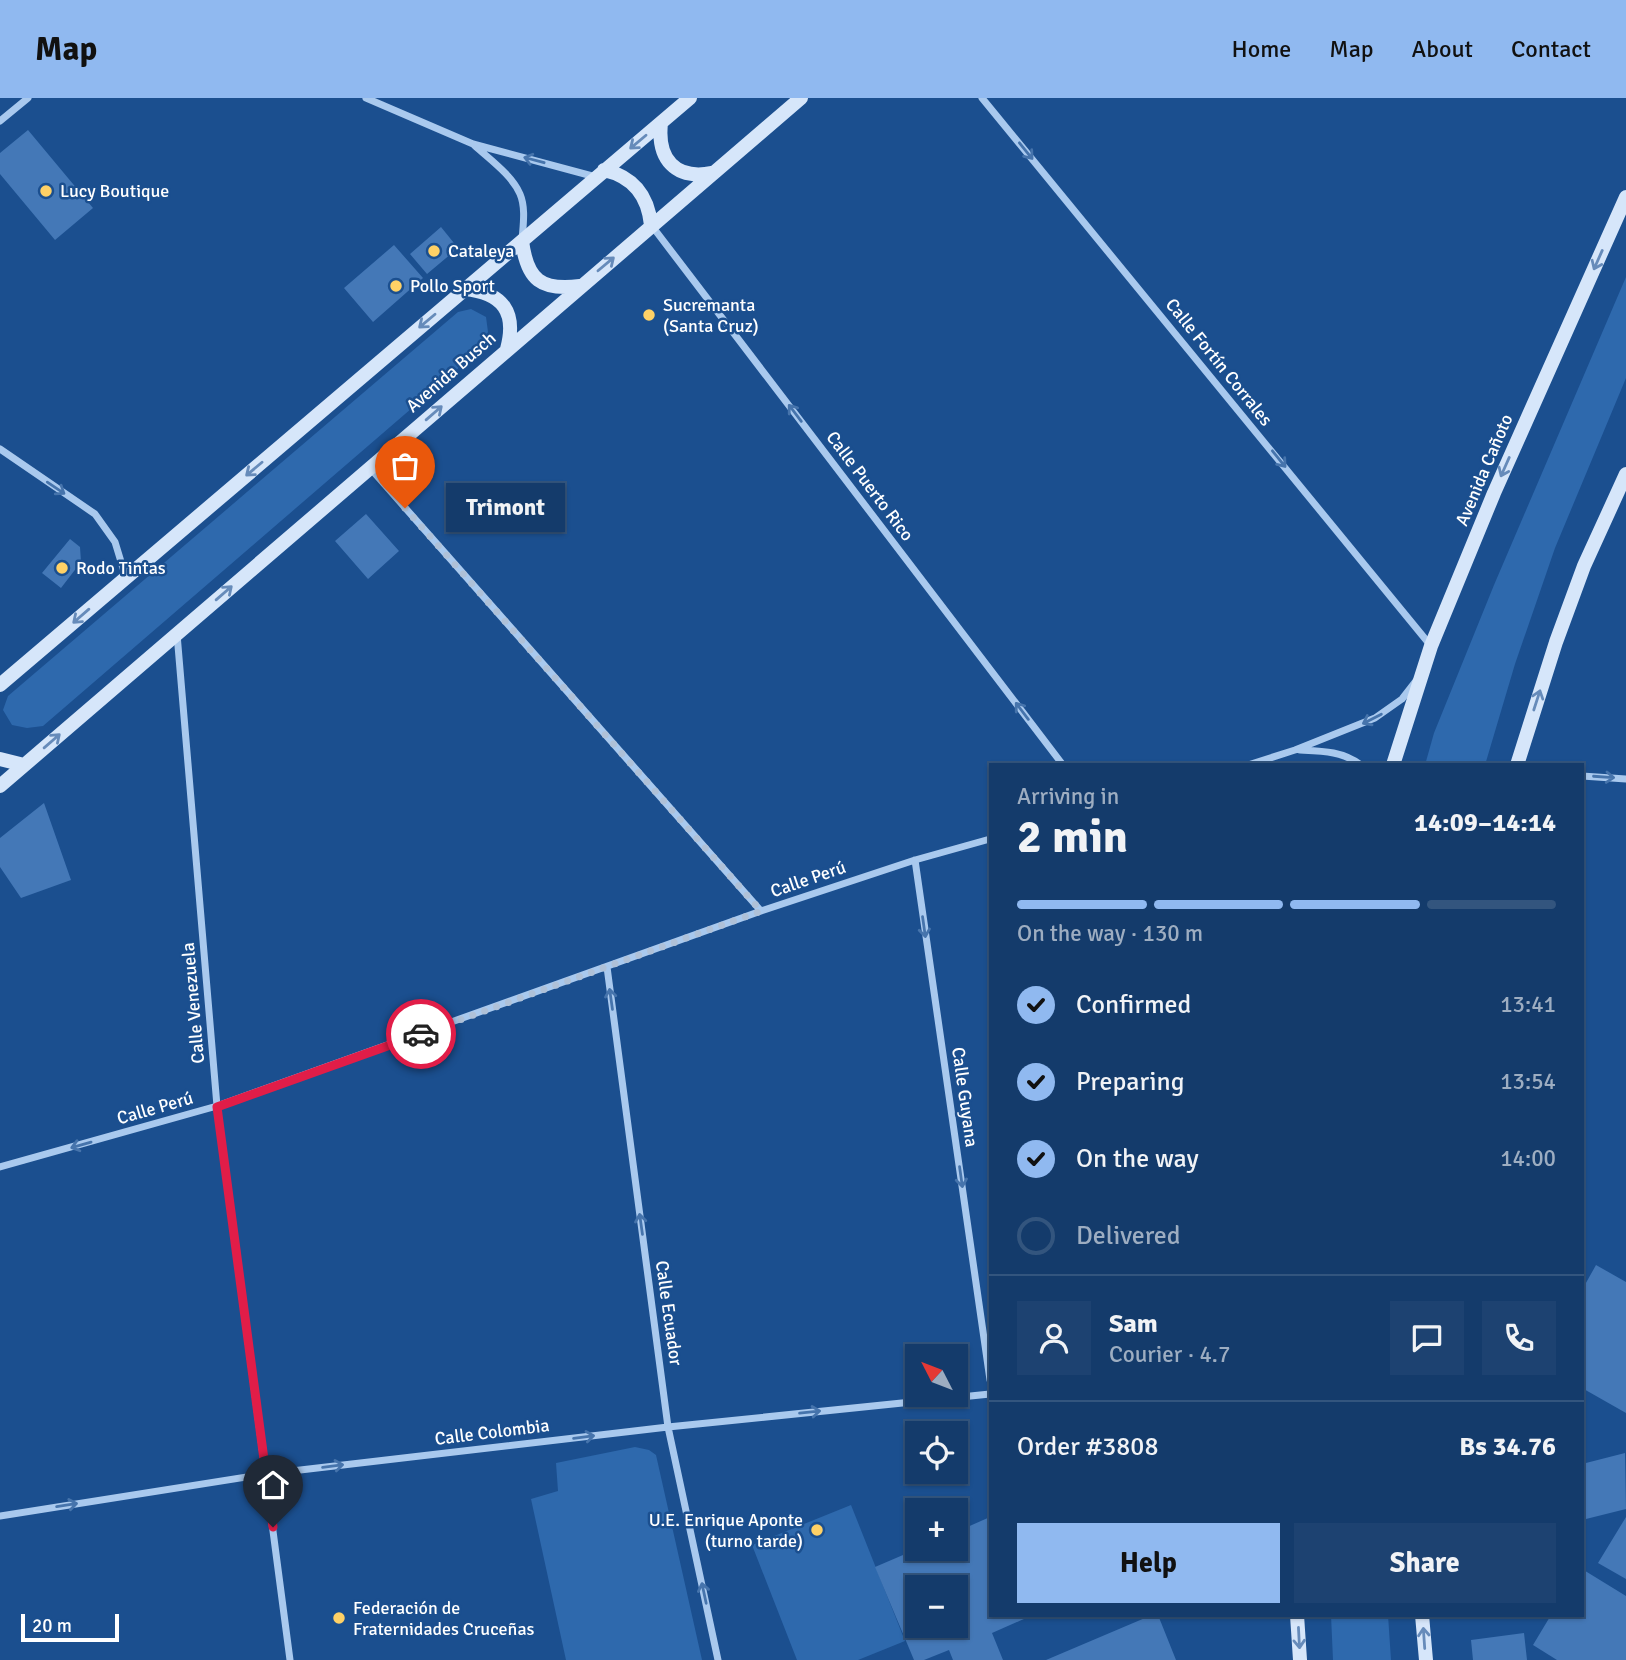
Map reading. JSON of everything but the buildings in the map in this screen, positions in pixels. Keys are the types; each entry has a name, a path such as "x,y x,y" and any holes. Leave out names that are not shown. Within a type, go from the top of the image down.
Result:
{"main road":[{"path":"0,685 690,98"},
{"name":"Avenida Busch","path":"0,786 800,98"},
{"path":"661,122 659,141 665,158 679,171 696,176 714,172"},
{"path":"600,173 617,173 639,188 646,200 652,225"},
{"name":"Avenida Cañoto","path":"1394,763 1431,646 1494,494 1626,197"},
{"path":"522,241 525,263 538,280 558,289 580,286"},
{"path":"465,289 483,291 499,300 509,315 512,333 507,350"},
{"path":"1518,763 1579,579 1626,474"},
{"path":"0,759 24,765"},
{"path":"1297,1617 1300,1660"},
{"path":"1422,1617 1426,1660"}],"street":[{"path":"0,121 27,98"},
{"path":"366,98 473,144 600,173"},
{"name":"Calle Fortín Corrales","path":"982,98 1431,646"},
{"path":"473,144 504,173 520,194 524,215 522,241"},
{"name":"Calle Puerto Rico","path":"652,225 1061,763"},
{"path":"0,449 94,514 115,542 126,578"},
{"path":"370,468 761,911"},
{"name":"Calle Venezuela","path":"177,634 217,1107 290,1660"},
{"path":"1254,763 1375,718 1402,699 1422,674"},
{"path":"1295,750 1331,751 1359,763"},
{"path":"1584,776 1626,779"},
{"name":"Calle Perú","path":"0,1167 217,1107 761,911 915,860 989,839"},
{"name":"Calle Guyana","path":"915,860 989,1373"},
{"name":"Calle Ecuador","path":"607,967 668,1427 718,1660"},
{"name":"Calle Colombia","path":"0,1516 266,1474 668,1427 989,1394"}],"shaded area":[{"path":"1626,277 1626,378 1555,548 1515,664 1486,763 1426,763 1434,733 1494,585"},
{"path":"471,309 486,317 488,332 484,346 43,726 27,728 12,725 3,710 8,696 458,312"},
{"path":"635,1447 649,1450 656,1455 702,1660 566,1660 531,1499 558,1491 556,1463"},
{"path":"851,1505 905,1641 858,1660 797,1660 752,1545"},
{"path":"1331,1617 1388,1617 1391,1660 1333,1660"}],"way so far":[{"path":"405,508 761,911 421,1034"}],"place":[{"name":"Lucy Boutique","path":"46,191"},
{"name":"Cataleya","path":"434,251"},
{"name":"Pollo Sport","path":"396,286"},
{"name":"Sucremanta (Santa Cruz)","path":"649,315"},
{"name":"Trimont","path":"405,508"},
{"name":"Rodo Tintas","path":"62,568"},
{"name":"U.E. Enrique Aponte (turno tarde)","path":"817,1530"},
{"name":"Federación de Fraternidades Cruceñas","path":"339,1618"}],"route":[{"path":"273,1527 217,1107 421,1034"}]}
